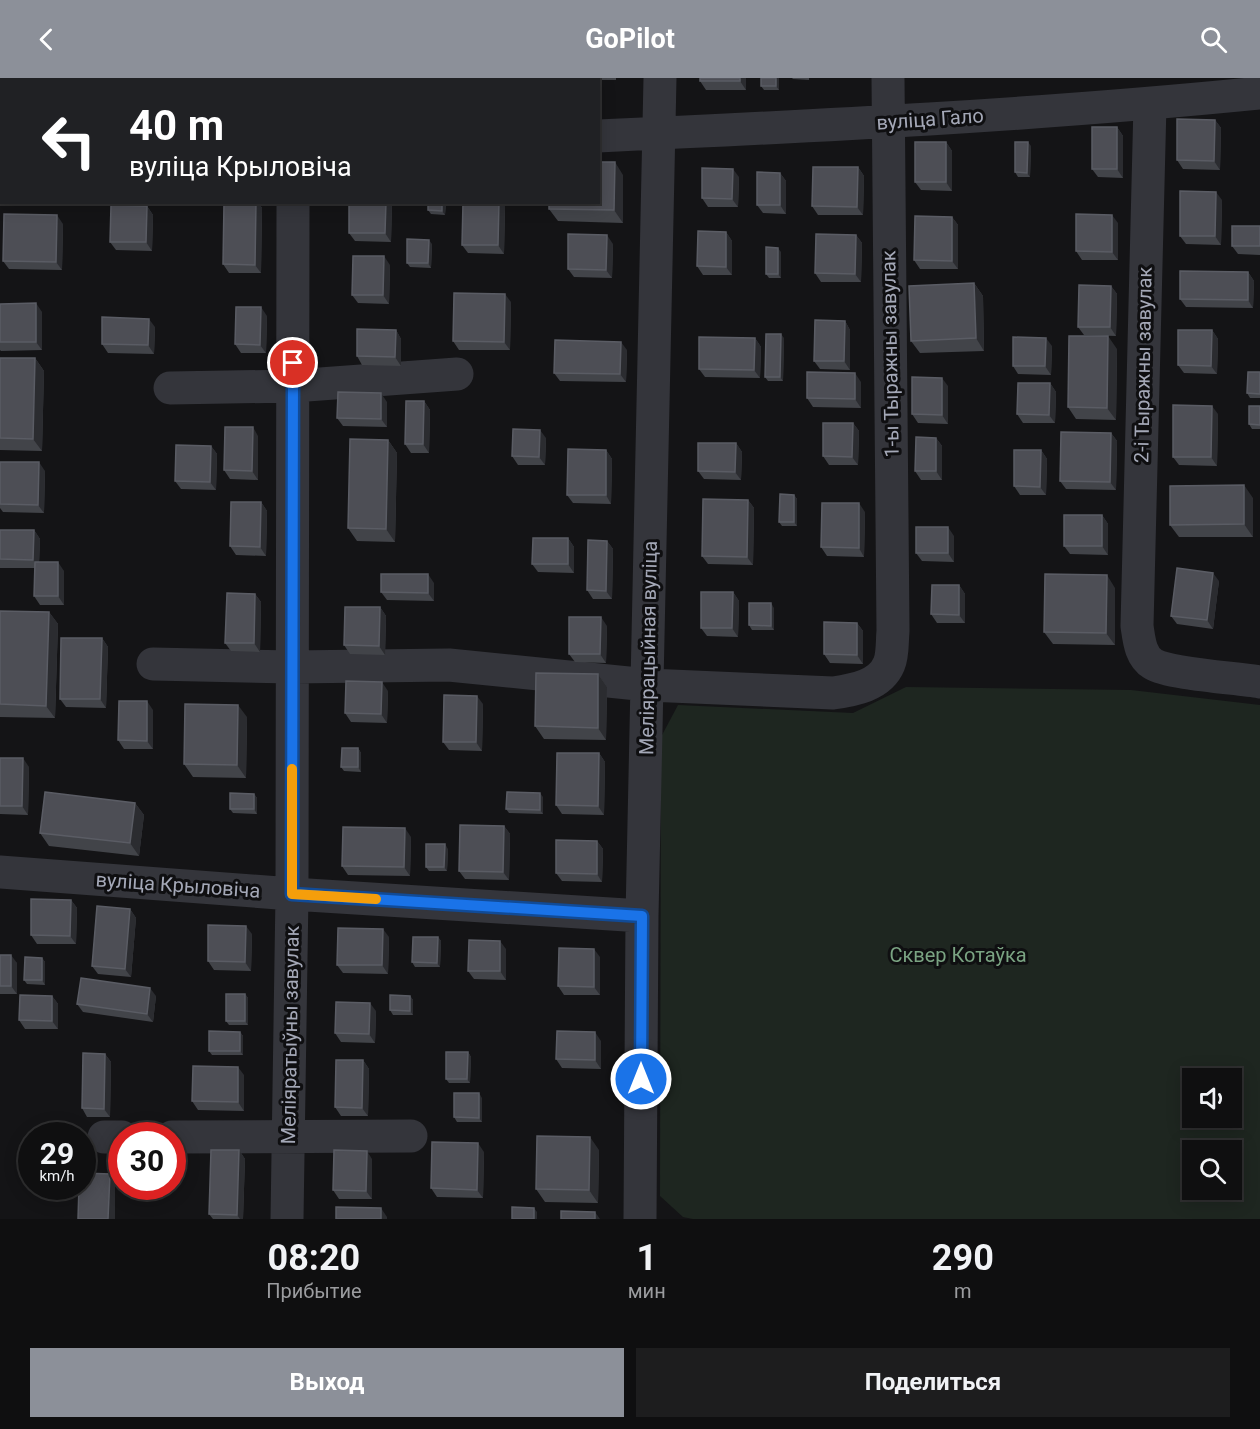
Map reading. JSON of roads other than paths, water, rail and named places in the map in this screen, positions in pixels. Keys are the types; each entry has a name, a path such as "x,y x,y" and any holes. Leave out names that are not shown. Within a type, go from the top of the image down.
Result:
{"street":[{"name":"Меліярацыйная вуліца","path":"640,1219 642,916 660,78"},
{"name":"1-ы Тыражны завулак","path":"153,664 292,667 449,665 648,685 833,693 854,690 871,683 884,673 890,662 893,631 888,78"},
{"name":"вуліца Гало","path":"600,136 888,123 1150,104 1260,93"},
{"name":"2-і Тыражны завулак","path":"1150,104 1137,626 1142,651 1152,663 1169,669 1260,682"},
{"name":"Меліяратыўны завулак","path":"287,1219 292,894 293,204"},
{"path":"170,388 293,386 457,374"},
{"name":"вуліца Крыловіча","path":"0,872 292,894 642,916"},
{"path":"186,1137 411,1136"}],"park label":[{"name":"Сквер Котаўка","path":"958,955"}]}
